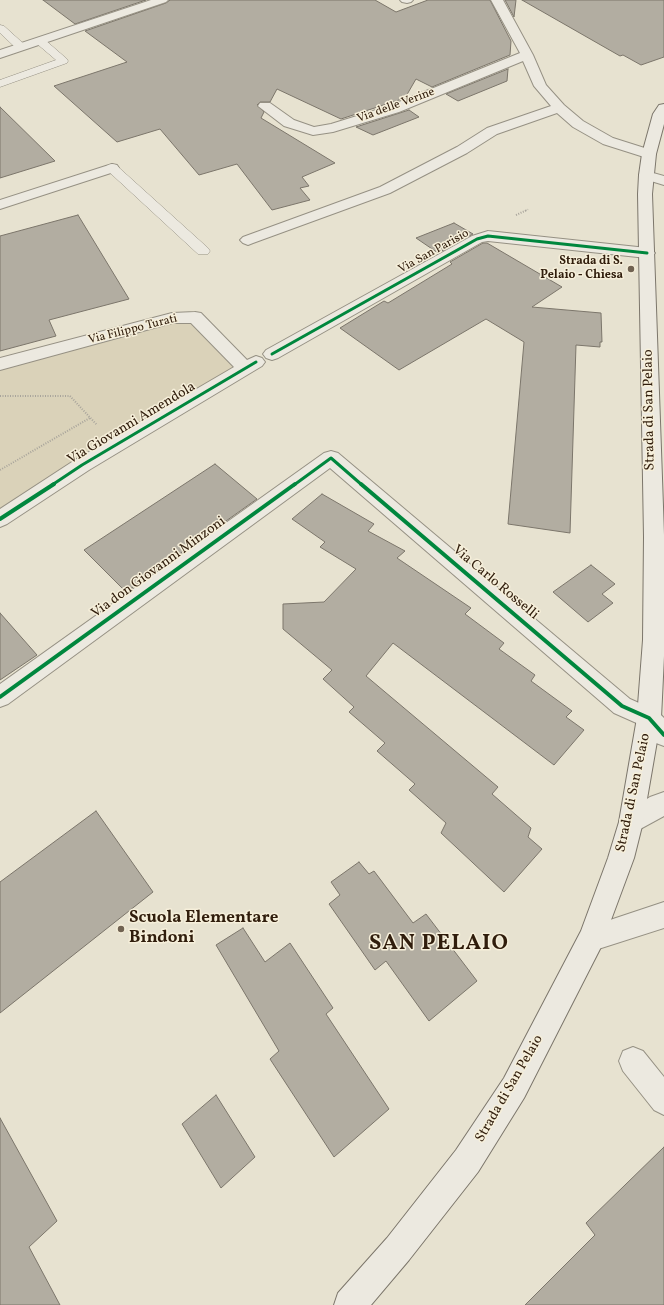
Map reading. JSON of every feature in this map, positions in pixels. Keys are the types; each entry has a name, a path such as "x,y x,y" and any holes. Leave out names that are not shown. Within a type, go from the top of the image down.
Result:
{"street":[{"path":"0,54 162,0"},
{"path":"497,0 527,55 540,86 559,108 578,124 608,141 649,154"},
{"name":"Via delle Verine","path":"265,106 290,123 313,131 334,128 394,109 527,55"},
{"path":"248,240 385,190 462,150 492,131 559,108"},
{"name":"Strada di San Pelaio","path":"350,1305 398,1249 467,1161 514,1088 592,938 621,858 657,726 654,640 659,596 659,538 647,252 646,175 649,154 660,114 664,108"},
{"path":"0,205 112,168"},
{"path":"646,175 664,181"},
{"name":"Via San Parisio","path":"258,362 477,238 488,236 647,252"},
{"name":"Via Filippo Turati","path":"0,364 172,318 195,317 258,362"},
{"name":"Via Giovanni Amendola","path":"0,519 115,445 258,362"},
{"name":"Via don Giovanni Minzoni","path":"0,697 331,458"},
{"name":"Via Carlo Rosselli","path":"331,458 622,706 657,726"},
{"path":"630,822 659,805 664,804"},
{"path":"592,938 664,915"},
{"path":"633,1061 664,1100"}],"lane":[{"path":"0,28 21,47"},
{"path":"0,84 63,61 40,41"},
{"path":"112,168 203,251"}],"path":[{"path":"0,396 70,396 115,445"},
{"path":"0,470 90,418"}],"shaded area":[{"path":"195,317 246,369 0,520 0,364"}],"building":[{"path":"43,0 146,0 75,24"},
{"path":"170,0 375,0 396,12 428,0 490,0 511,41 510,55 432,87 416,79 405,98 341,119 277,89 270,102 260,102 257,105 264,112 261,118 335,163 302,177 309,186 300,188 310,200 272,210 237,164 199,175 160,129 117,142 54,86 127,62 85,31 166,3"},
{"path":"505,0 516,0 514,17"},
{"path":"522,0 664,0 664,57 641,65 623,55 620,56"},
{"path":"508,69 507,81 458,101 446,94"},
{"path":"0,107 55,161 0,178"},
{"path":"409,110 419,117 373,135 356,127"},
{"path":"78,215 129,299 49,320 56,336 0,351 0,236"},
{"path":"454,223 473,234 438,253 416,238"},
{"path":"483,243 487,243 562,287 532,307 601,313 602,342 600,342 600,347 576,345 570,533 508,524 524,342 486,319 399,370 340,328 384,301 388,303 452,264 450,262"},
{"path":"215,464 257,499 126,592 84,550"},
{"path":"322,494 374,524 368,531 405,551 397,558 471,608 465,614 504,643 499,649 535,675 531,681 572,711 566,717 584,730 554,765 393,643 366,676 498,787 492,794 531,828 528,837 542,849 504,892 441,833 446,823 409,790 415,784 377,751 385,743 349,712 354,707 323,679 332,670 283,629 283,604 324,602 356,569 320,547 325,542 292,519"},
{"path":"591,565 615,584 602,594 613,603 588,622 553,592"},
{"path":"0,613 37,655 0,680"},
{"name":"Scuola Elementare Bindoni","path":"96,811 153,892 0,1013 0,882"},
{"path":"359,862 369,874 374,871 413,923 426,914 477,981 429,1021 386,961 375,970 329,904 340,895 331,882"},
{"path":"243,928 265,962 290,943 333,1008 326,1014 389,1109 334,1157 270,1059 279,1051 216,945"},
{"path":"216,1095 255,1157 221,1188 182,1124"},
{"path":"0,1118 57,1221 29,1247 60,1305 0,1305"},
{"path":"664,1147 664,1305 525,1305 595,1235 586,1223"}],"cycle path":[{"path":"272,354 477,239 488,236 647,253"},
{"path":"0,519 82,465 256,362"},
{"path":"0,697 331,458 622,706 649,718 664,735"}],"place":[{"name":"Strada di S. Pelaio - Chiesa","path":"631,269"},
{"name":"Scuola Elementare Bindoni","path":"121,929"}],"district":[{"name":"SAN PELAIO","path":"439,945"}]}
